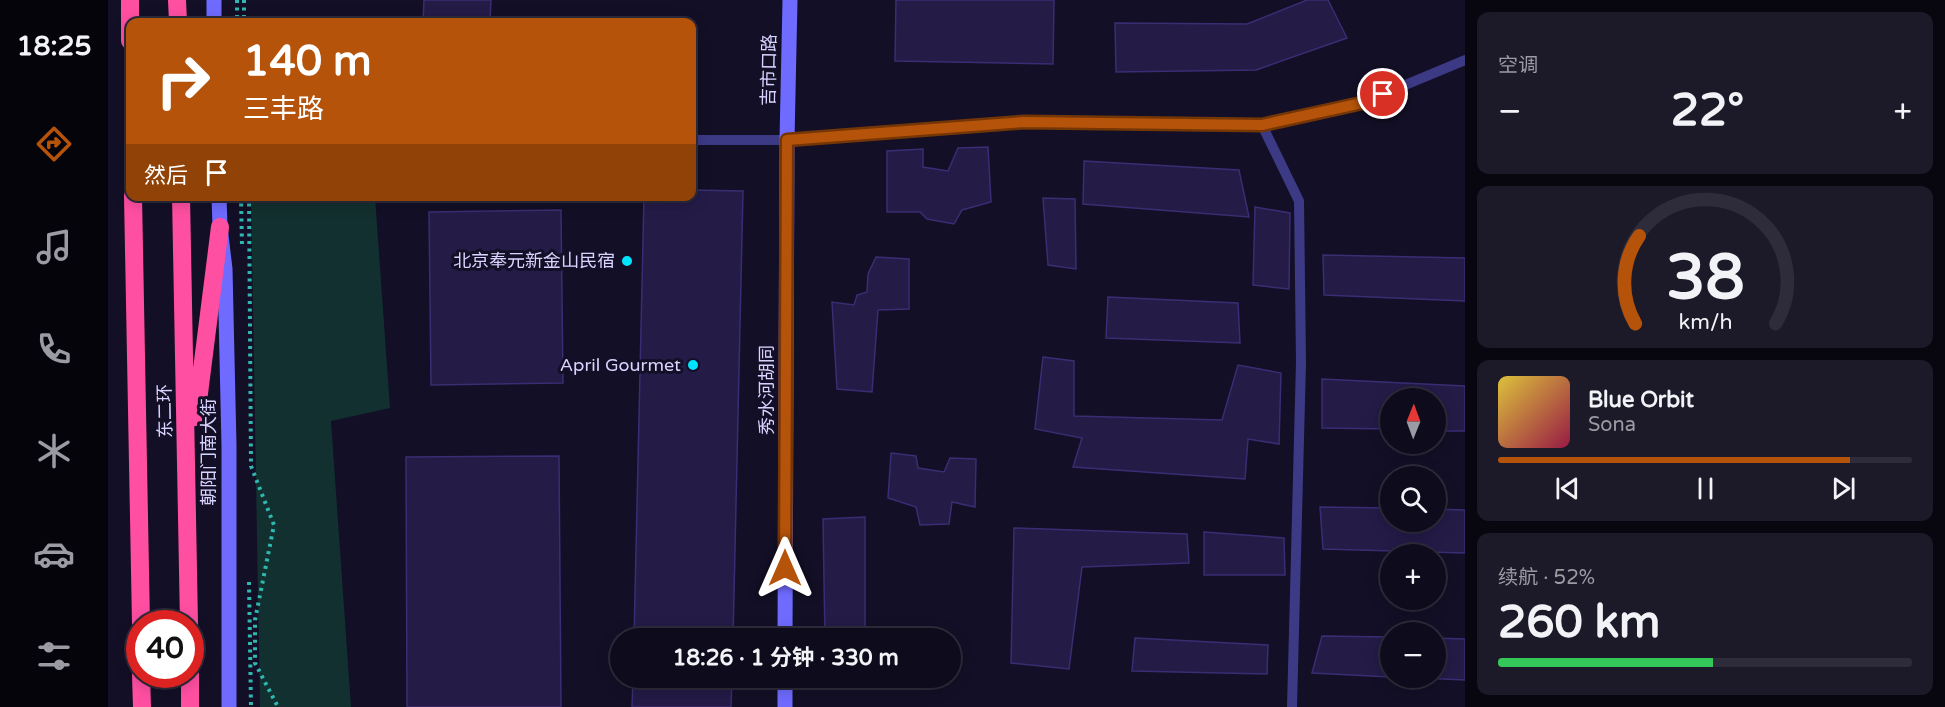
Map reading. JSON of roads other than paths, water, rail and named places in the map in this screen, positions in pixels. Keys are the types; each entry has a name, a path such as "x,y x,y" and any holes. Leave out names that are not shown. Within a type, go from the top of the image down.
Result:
{"highway":[{"path":"123,0 126,18"},
{"path":"130,0 130,18"},
{"path":"177,0 178,18"},
{"name":"东二环","path":"133,201 141,610"},
{"name":"东二环","path":"181,201 189,610"},
{"path":"188,487 220,227"},
{"path":"141,688 142,707"},
{"path":"190,688 190,707"}],"street":[{"path":"214,0 214,18"},
{"name":"吉市口路","path":"787,140 790,0"},
{"name":"秀水河胡同","path":"785,628 787,140"},
{"name":"朝阳门南大街","path":"219,201 226,281 229,446 229,707"},
{"path":"785,688 785,707"}],"lane":[{"path":"696,140 787,140 1024,122 1262,125 1362,103 1465,60"},
{"path":"1262,125 1299,201 1301,362 1292,707"}],"place":[{"name":"北京奉元新金山民宿","path":"627,261"},
{"name":"April Gourmet","path":"693,365"}]}
